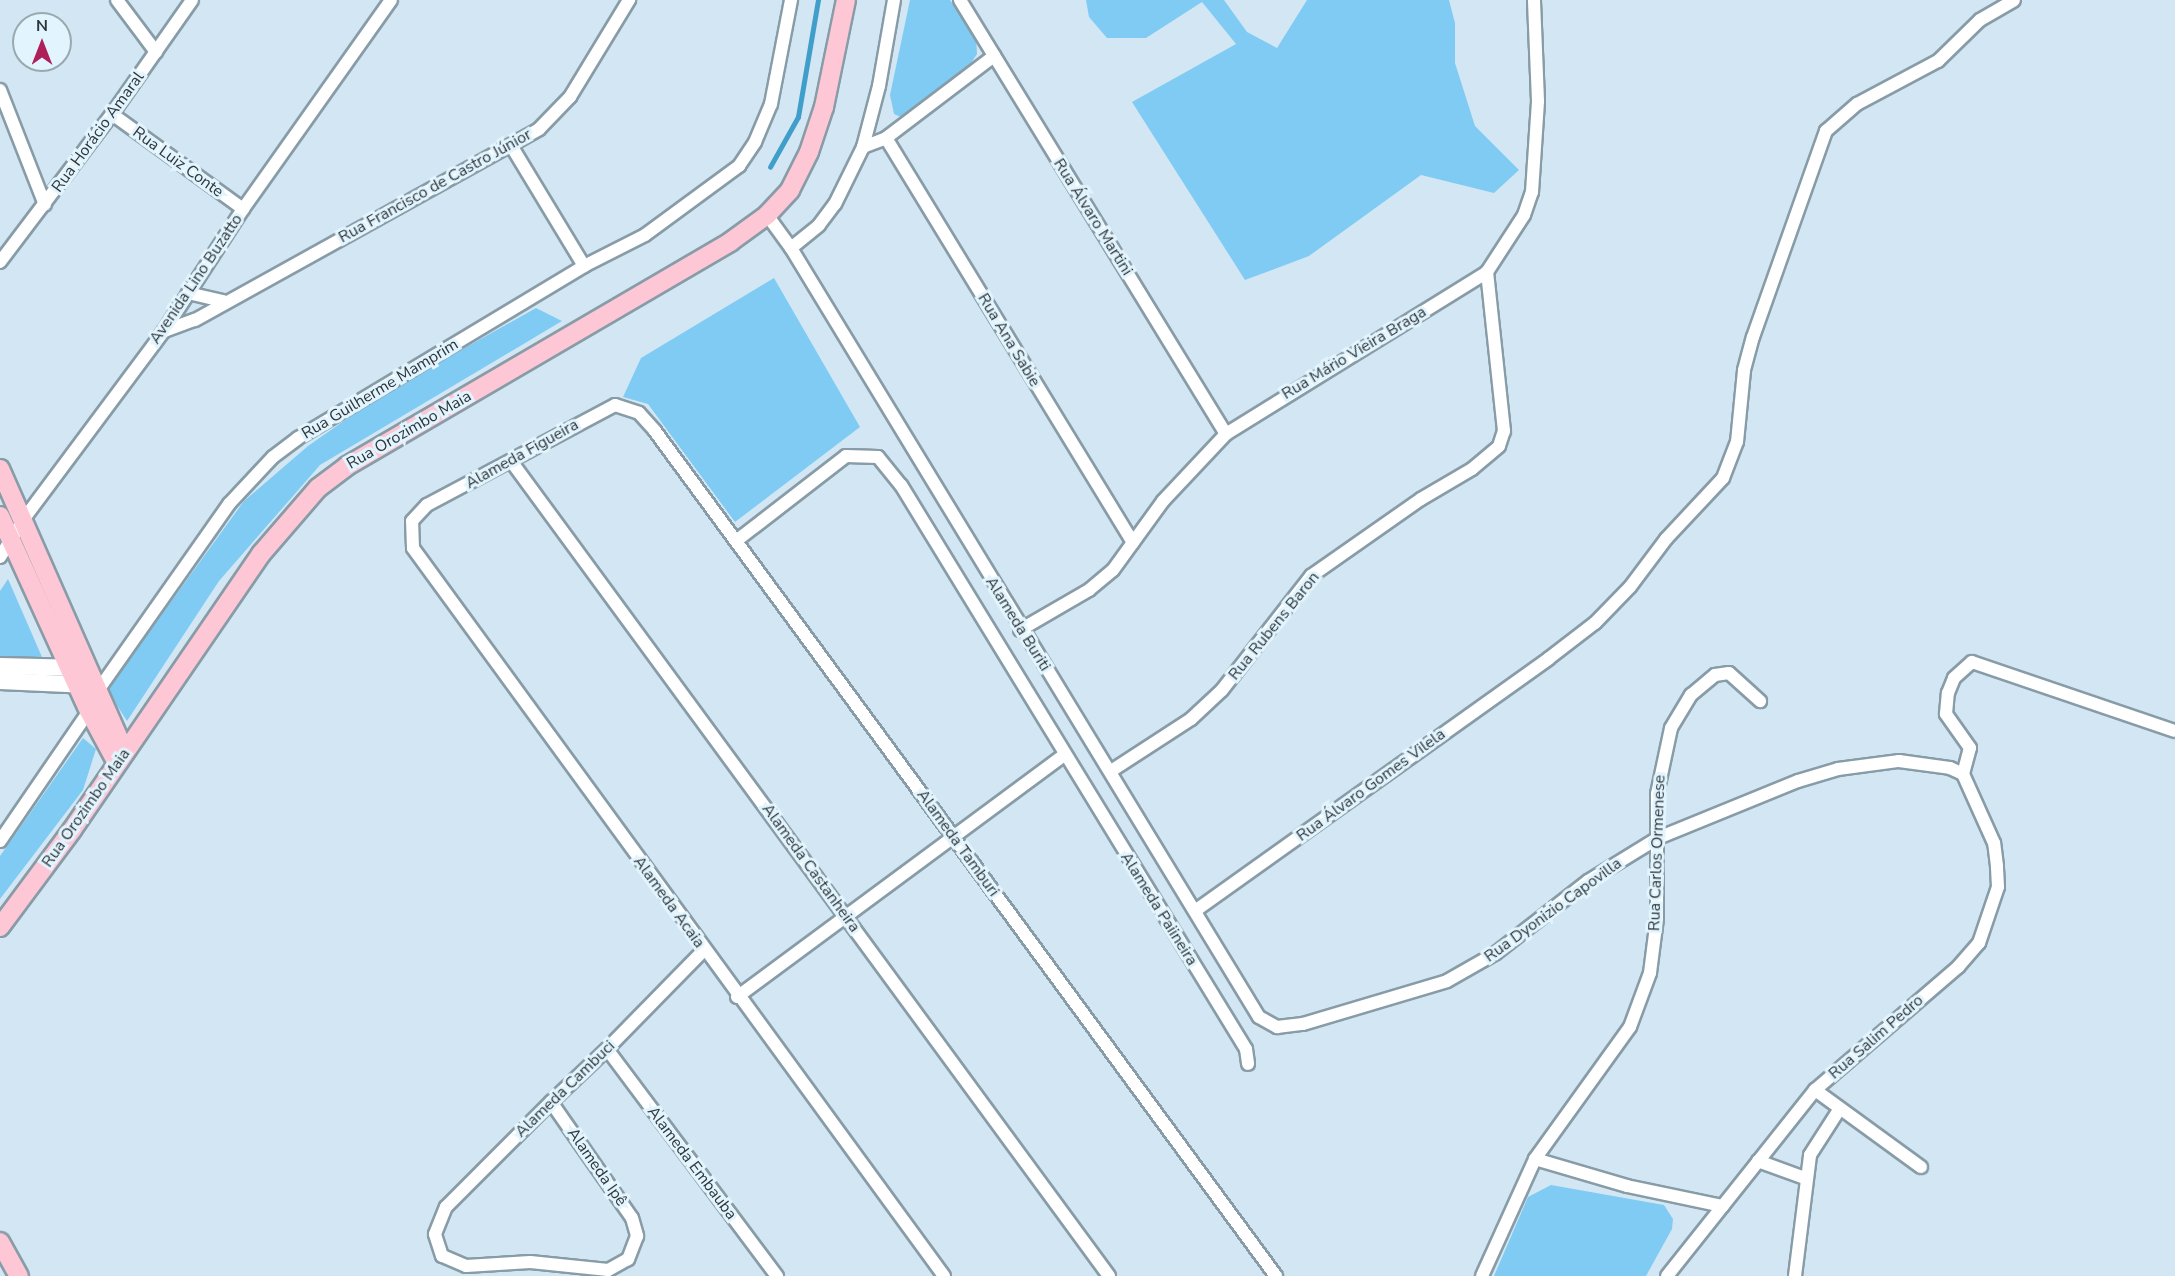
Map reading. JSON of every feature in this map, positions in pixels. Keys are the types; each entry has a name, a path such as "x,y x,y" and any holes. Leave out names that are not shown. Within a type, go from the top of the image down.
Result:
{"main road":[{"name":"Rua Orozimbo Maia","path":"0,927 261,554 318,488 347,466 682,270 766,215 790,190 809,152 824,106 846,0"},
{"path":"0,469 98,687 121,757"},
{"path":"0,516 89,711 121,757"},
{"path":"0,666 74,676 98,687"},
{"path":"0,681 74,676 90,668"},
{"path":"0,1242 19,1276"}],"street":[{"path":"117,0 156,52"},
{"name":"Rua Horácio Amaral","path":"0,262 112,114 192,0"},
{"name":"Avenida Lino Buzatto","path":"0,557 23,520 164,331 243,209 391,0"},
{"name":"Rua Francisco de Castro Júnior","path":"164,331 195,320 224,301 513,147 539,129 570,97 629,0"},
{"name":"Rua Guilherme Mamprim","path":"0,841 89,711 98,687 229,504 273,457 298,438 584,266 645,235 739,166 755,142 771,104 791,0"},
{"path":"791,248 819,225 835,204 863,147 879,86 894,0"},
{"name":"Rua Álvaro Martini","path":"960,0 1226,434"},
{"name":"Rua Mário Vieira Braga","path":"1020,630 1089,590 1113,570 1163,501 1226,434 1487,272 1524,214 1532,192 1538,101 1534,0"},
{"name":"Rua Álvaro Gomes Vilela","path":"1195,911 1548,659 1614,605 1666,539 1723,478 1737,442 1744,370 1753,337 1781,263 1812,161 1826,131 1857,104 1938,61 1980,20 2014,0"},
{"path":"863,147 886,138 994,56"},
{"path":"0,90 45,205"},
{"name":"Rua Luiz Conte","path":"112,114 243,209"},
{"name":"Rua Ana Sabie","path":"886,138 1132,543"},
{"path":"513,147 584,266"},
{"name":"Alameda Buriti","path":"766,215 791,248 1020,630 1111,771 1259,1017 1277,1027"},
{"name":"Rua Rubens Baron","path":"1111,771 1191,719 1222,690 1311,576 1421,499 1472,469 1499,446 1504,431 1487,272"},
{"path":"188,293 224,301"},
{"name":"Alameda Figueira","path":"412,521 427,505 615,405 639,413"},
{"name":"Alameda Tamburi","path":"639,413 736,541 1276,1276"},
{"name":"Alameda Paiineira","path":"736,541 846,456 862,454 878,457 901,485 1063,756 1246,1049 1248,1064"},
{"name":"Alameda Castanheira","path":"511,461 1109,1276"},
{"name":"Alameda Acaia","path":"412,521 412,548 420,560 944,1276"},
{"path":"1963,774 1970,748 1946,714 1948,693 1954,678 1971,662 2175,731"},
{"name":"Rua Carlos Ormenese","path":"1482,1276 1536,1159 1630,1027 1650,973 1657,918 1661,764 1671,728 1691,695 1715,675 1730,673 1760,701"},
{"path":"738,997 1063,756"},
{"name":"Rua Dyonizio Capovilla","path":"1277,1027 1302,1024 1447,981 1496,953 1588,880 1658,838 1702,817 1838,769 1899,761 1940,765 1963,774"},
{"name":"Rua Salim Pedro","path":"1667,1276 1815,1090 1958,967 1979,944 1998,887 1997,866 1994,843 1963,774"},
{"name":"Alameda Cambuci","path":"637,1236 628,1259 608,1269 530,1262 466,1266 442,1256 435,1234 446,1207 704,950"},
{"name":"Alameda Embauba","path":"607,1049 777,1276"},
{"path":"1815,1090 1839,1110 1921,1167"},
{"name":"Alameda Ipê","path":"551,1102 632,1218 637,1236"},
{"path":"1795,1276 1805,1178 1817,1138 1839,1110"},
{"path":"1536,1159 1628,1186 1723,1206"},
{"path":"1758,1161 1805,1178"}],"shaded area":[{"path":"910,0 950,0 976,35 977,54 964,74 903,118 894,114 890,95"},
{"path":"1086,0 1224,0 1247,32 1277,48 1307,0 1449,0 1455,23 1455,63 1475,126 1519,170 1494,193 1421,175 1309,256 1245,280 1132,102 1236,44 1202,2 1146,38 1107,38 1089,17"},
{"path":"774,278 860,427 735,522 648,404 623,397 641,358"},
{"path":"536,308 562,321 320,465 219,581 127,721 107,690 244,501 308,446 381,395"},
{"path":"8,579 42,657 0,657 0,591"},
{"path":"83,738 96,749 83,790 0,899 0,856"},
{"path":"1551,1185 1664,1205 1673,1219 1672,1229 1646,1276 1494,1276 1528,1197"}],"waterway":[{"path":"770,167 798,117 818,0"}]}
